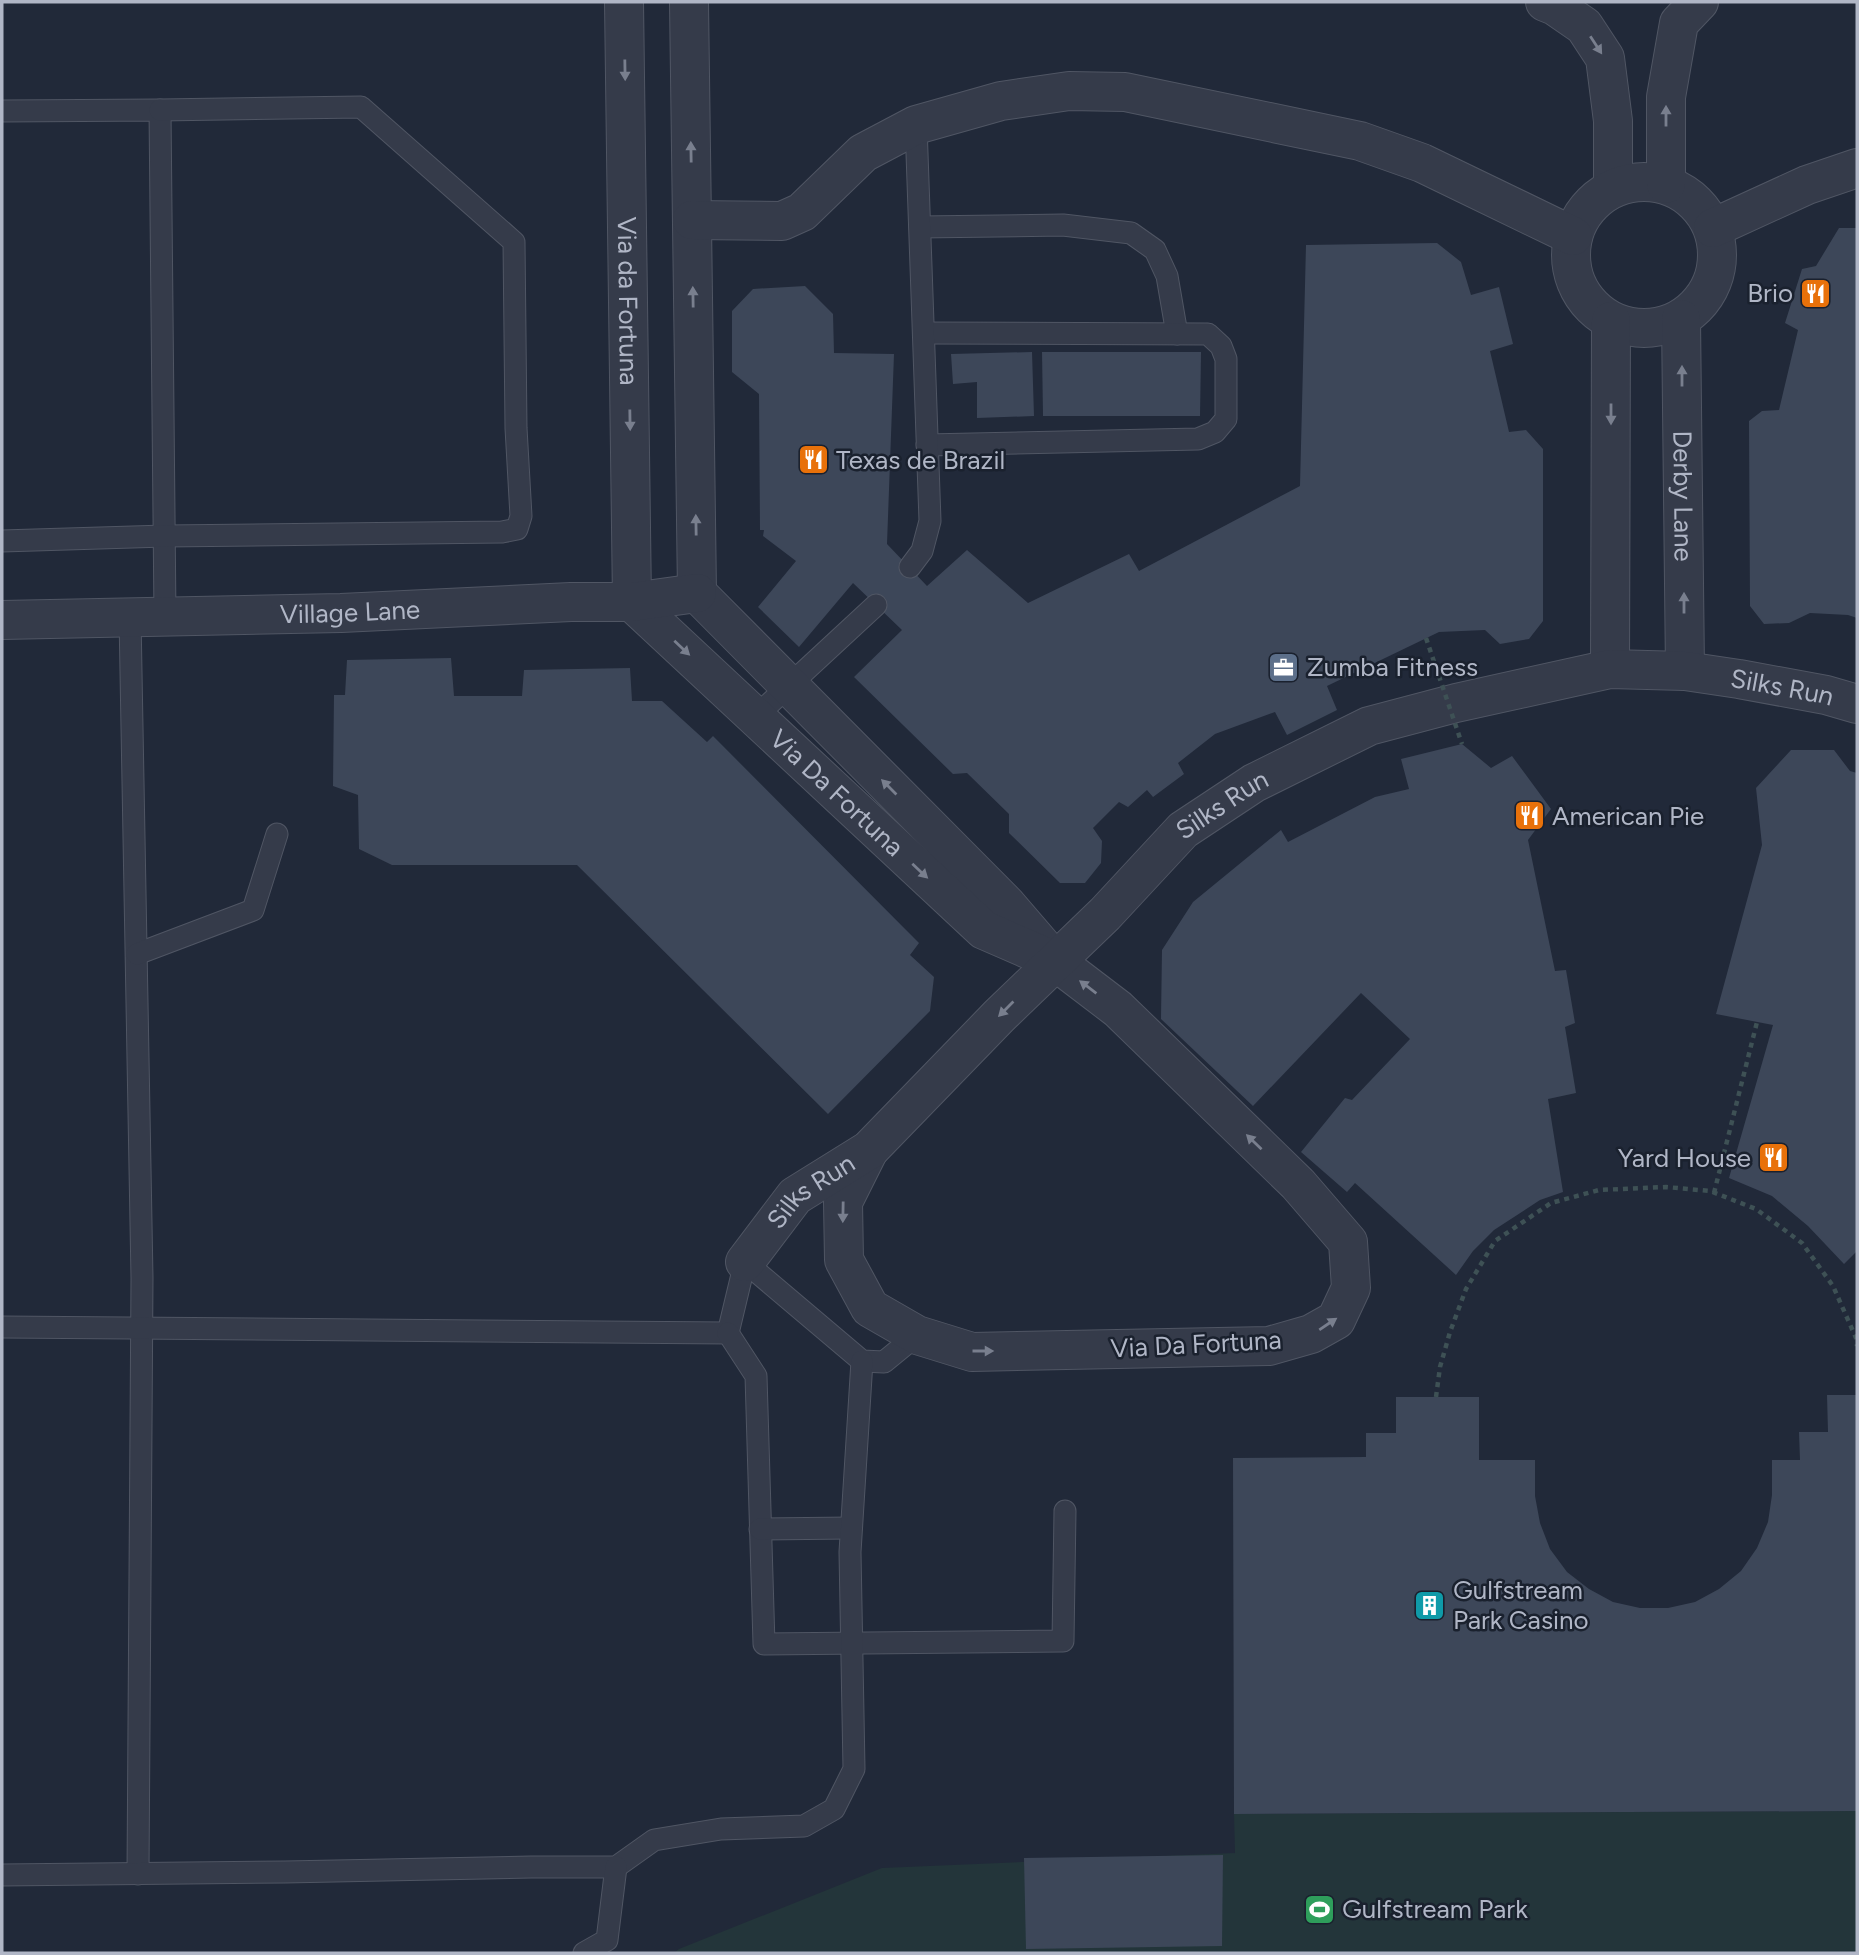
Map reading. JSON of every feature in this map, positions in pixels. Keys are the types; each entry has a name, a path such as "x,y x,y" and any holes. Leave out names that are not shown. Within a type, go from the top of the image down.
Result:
{"street":[{"name":"Via da Fortuna","path":"624,2 632,602"},
{"path":"689,2 697,593"},
{"path":"1545,2 1584,26 1605,58 1613,121 1613,187"},
{"path":"1666,184 1666,97 1679,23 1699,2"},
{"path":"692,220 782,221 802,212 863,153 916,125 1001,102 1069,91 1125,92 1360,141 1422,163 1573,236"},
{"path":"1713,228 1807,185 1857,169"},
{"path":"1639,180 1666,184 1695,201 1713,228 1717,262 1706,295 1681,319 1647,329 1611,321 1585,300 1576,280 1572,270 1573,236 1588,207 1613,187 1639,180"},
{"name":"Derby Lane","path":"1681,319 1685,671"},
{"path":"1610,669 1611,321"},
{"name":"Village Lane","path":"2,620 341,613 571,602 632,602 697,593"},
{"name":"Via Da Fortuna","path":"697,593 1006,904 1055,961 1118,1009 1297,1184 1349,1242 1351,1288 1336,1320 1311,1334 1269,1346 972,1352 917,1335 870,1308 844,1260 843,1202 869,1150"},
{"name":"Via Da Fortuna","path":"632,602 984,930 1055,961"},
{"name":"Silks Run","path":"745,1262 795,1196 869,1150 1055,961 1105,914 1184,830 1254,783 1369,726 1456,702 1610,669 1685,671 1826,695 1857,704"}],"lane":[{"path":"2,111 361,107 514,242 516,428 521,516 517,529 502,533 165,536 2,541"},
{"path":"138,1874 142,1328 137,954 148,617 165,536 160,110"},
{"path":"910,567 922,551 930,521 916,125"},
{"path":"920,227 1063,225 1131,233 1155,250 1167,276 1177,334"},
{"path":"923,333 1208,334 1221,346 1226,359 1226,419 1215,432 1198,439 927,445"},
{"path":"755,717 876,605"},
{"path":"137,954 253,910 277,834"},
{"path":"917,1335 884,1362 862,1361 745,1262 728,1333 756,1376 764,1644 1063,1641 1065,1511"},
{"path":"2,1327 728,1333"},
{"path":"2,1875 616,1867 654,1840 722,1829 804,1826 835,1810 854,1769 850,1552 862,1361"},
{"path":"761,1529 851,1528"},
{"path":"584,1953 607,1940 616,1867"}],"path":[{"path":"1426,638 1462,744"},
{"path":"1714,1193 1757,1022"},
{"path":"1436,1397 1440,1367 1466,1289 1495,1241 1551,1203 1599,1190 1666,1187 1714,1193 1756,1209 1802,1243 1833,1286 1857,1346"}],"shaded area":[{"name":"Gulfstream Park","path":"1857,1811 1857,1953 674,1953 882,1868 1235,1853 1234,1814"}],"building":[{"path":"1839,228 1857,228 1857,618 1810,613 1789,623 1764,624 1750,606 1749,421 1762,411 1779,410 1798,330 1785,323 1802,269 1816,266"},
{"path":"1437,243 1461,262 1471,295 1499,287 1513,344 1490,351 1509,432 1526,430 1543,449 1543,621 1529,639 1500,644 1485,630 1439,632 1327,686 1337,710 1287,735 1275,712 1215,734 1178,763 1184,774 1153,797 1147,790 1128,807 1119,802 1093,828 1102,841 1101,863 1085,883 1060,883 1009,833 1009,814 967,773 953,774 854,677 902,630 853,583 799,647 758,607 796,561 763,536 764,530 760,530 759,394 732,372 732,311 753,289 805,286 833,314 834,353 894,354 887,544 927,586 967,550 1028,603 1129,554 1139,571 1300,486 1306,245"},
{"path":"1032,352 1034,416 977,418 977,382 953,384 951,354"},
{"path":"1042,352 1201,352 1200,416 1043,416"},
{"path":"451,658 454,696 522,696 524,670 630,668 632,701 662,701 707,742 713,736 919,943 910,955 934,977 930,1011 828,1114 577,865 392,865 359,849 358,795 333,786 334,695 345,695 347,660"},
{"path":"1462,744 1491,768 1512,756 1551,809 1528,840 1555,971 1566,970 1575,1023 1565,1027 1576,1093 1548,1099 1563,1192 1540,1200 1494,1230 1473,1251 1456,1275 1355,1183 1347,1192 1301,1152 1345,1098 1352,1100 1410,1039 1361,993 1253,1106 1161,1019 1162,950 1193,902 1281,830 1288,842 1375,797 1409,789 1401,759"},
{"path":"1791,750 1834,750 1850,771 1857,773 1857,1251 1844,1264 1808,1226 1772,1196 1729,1178 1773,1025 1716,1014 1762,845 1756,788"},
{"name":"Gulfstream Park Casino","path":"1827,1395 1857,1395 1857,1811 1234,1814 1233,1458 1366,1457 1366,1433 1396,1433 1396,1397 1479,1397 1479,1460 1535,1460 1535,1496 1540,1523 1550,1549 1567,1572 1589,1589 1613,1602 1640,1608 1668,1608 1695,1602 1719,1589 1741,1571 1757,1548 1768,1522 1772,1495 1772,1460 1800,1460 1799,1432 1828,1432"},
{"path":"1223,1855 1222,1946 1026,1949 1024,1858"}],"place":[{"name":"Brio","path":"1816,293"},
{"name":"Texas de Brazil","path":"813,460"},
{"name":"Zumba Fitness","path":"1284,667"},
{"name":"American Pie","path":"1529,816"},
{"name":"Yard House","path":"1774,1158"},
{"name":"Gulfstream Park Casino","path":"1430,1605"},
{"name":"Gulfstream Park","path":"1319,1909"}]}
